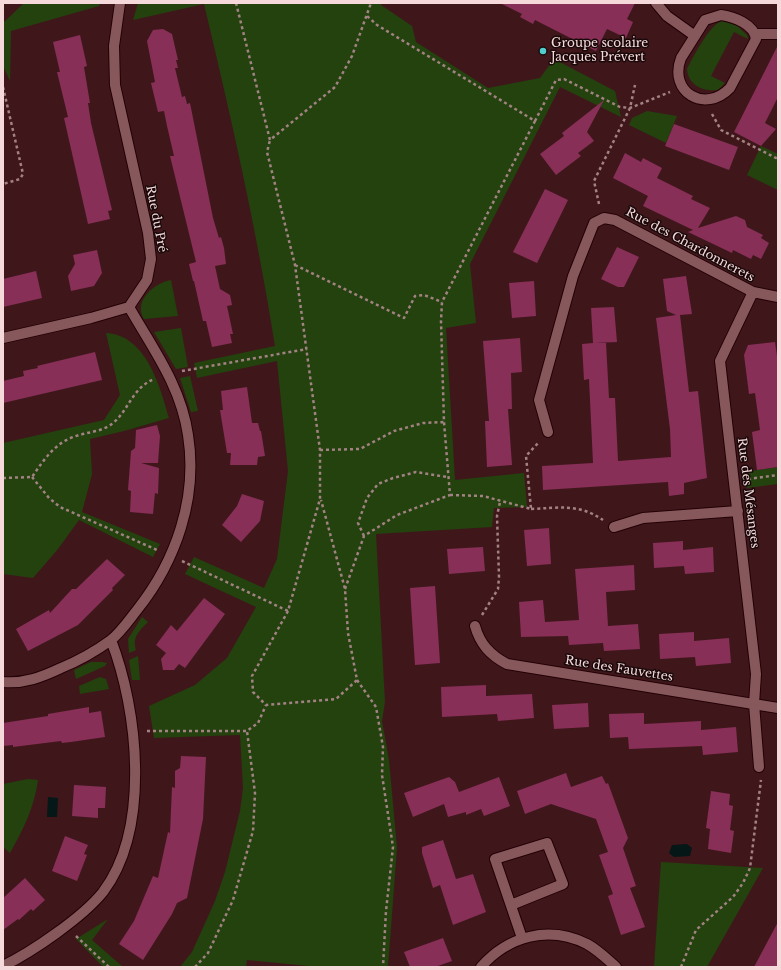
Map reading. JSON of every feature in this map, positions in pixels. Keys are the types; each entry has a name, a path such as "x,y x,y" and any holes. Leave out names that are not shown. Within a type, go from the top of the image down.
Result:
{"street":[{"name":"Rue du Pré","path":"120,3 114,46 115,84 148,233 151,259 147,280 129,307"},
{"path":"656,3 667,16 695,36"},
{"path":"721,15 738,20 750,28 755,34 756,38 753,45 730,88 725,93 718,97 704,100 692,96 682,87 679,80 678,65 705,20 721,15"},
{"path":"755,34 778,34"},
{"name":"Rue des Chardonnerets","path":"548,432 539,400 573,276 594,223 604,218 615,220 753,292 778,297"},
{"name":"Rue des Mésanges","path":"753,292 720,361 756,674 754,704 759,767"},
{"path":"3,338 91,318 129,307 162,361 180,399 188,436 191,484 183,522 170,556 150,593 111,640 70,664 39,678 15,683 3,682"},
{"path":"614,528 643,518 738,511"},
{"name":"Rue des Fauvettes","path":"475,626 483,646 498,659 507,664 778,708"},
{"path":"3,966 37,945 78,915 102,892 120,862 131,824 136,788 134,744 128,701 119,661 111,640"},
{"path":"511,905 563,884 547,843 495,859 522,938"},
{"path":"481,967 499,949 522,938 548,934 575,939 599,952 616,967"}],"path":[{"path":"236,3 270,140 267,152 294,265 320,450 320,499 344,589 348,633 357,680 376,707 383,747 382,775 393,847 386,911 384,967"},
{"path":"270,140 335,87 352,56 371,3"},
{"path":"367,16 377,24 535,121"},
{"path":"450,496 447,477 444,422 440,321 442,302 556,80 564,80 620,107 630,108 682,87"},
{"path":"595,191 594,181 630,108 635,85"},
{"path":"3,88 23,174 20,179 3,184"},
{"path":"721,130 778,159"},
{"path":"294,265 404,318 415,296 424,295 442,302"},
{"path":"177,372 307,349"},
{"path":"32,477 51,451 72,437 109,426 116,422 128,402 146,383 156,379"},
{"path":"320,450 360,449 394,431 423,422 444,422"},
{"path":"531,509 526,456 532,450"},
{"path":"364,536 358,523 367,498 378,484 393,478 416,472 447,477"},
{"path":"744,480 778,475"},
{"path":"3,478 32,477"},
{"path":"32,477 49,498 60,507 159,551"},
{"path":"344,589 364,536 398,515 450,496 483,496 500,502 531,509 577,508 591,512"},
{"path":"320,499 288,611 252,676 253,692 266,705 336,699 357,680"},
{"path":"475,626 498,589 497,516 500,502"},
{"path":"190,565 288,611"},
{"path":"150,731 247,731 258,723 266,705"},
{"path":"195,967 208,953 232,900 253,831 255,793 247,731"},
{"path":"681,967 696,930 733,896 750,868 762,771 759,767"},
{"path":"76,936 109,967"}],"green space":[{"path":"24,3 100,3 99,6 11,31 10,81 3,66 3,23"},
{"path":"138,3 381,3 381,5 412,26 416,42 488,88 540,78 554,59 615,91 621,117 560,87 470,264 476,323 446,328 455,480 524,473 527,507 494,508 492,527 376,534 385,702 382,721 389,760 397,848 388,967 319,967 247,960 246,967 180,967 192,952 215,901 225,872 240,811 243,788 240,735 154,738 149,706 195,685 227,658 256,607 185,574 194,557 264,588 277,559 288,471 277,361 197,378 194,363 275,346 243,174 204,4 133,20"},
{"path":"722,21 736,25 747,35 748,39 734,32 711,76 725,83 718,90 707,90 693,83 688,75 687,69 707,34 717,23"},
{"path":"647,111 677,116 666,143 629,125 632,118"},
{"path":"761,146 778,154 778,190 747,175"},
{"path":"171,280 178,316 144,319 141,312 141,306 147,294 158,285"},
{"path":"181,328 188,367 176,369 154,332"},
{"path":"106,333 120,336 141,352 156,378 169,418 90,439 92,474 82,512 160,544 153,557 79,520 58,549 33,578 3,574 3,443 104,420 120,395"},
{"path":"190,376 198,411 191,412 180,378"},
{"path":"778,467 778,484 747,488 744,472"},
{"path":"142,617 148,622 137,634 135,641 136,650 129,653 128,639"},
{"path":"138,656 140,680 132,680 129,660"},
{"path":"91,662 107,663 105,666 76,679 74,670"},
{"path":"100,677 106,679 109,689 80,694 79,686"},
{"path":"28,779 38,780 34,800 24,826 10,853 3,847 3,784"},
{"path":"661,862 763,868 707,967 654,967"},
{"path":"108,919 92,940 123,967 103,967 76,939"}],"shaded area":[{"path":"48,797 58,798 57,817 47,817"},
{"path":"687,844 692,848 690,856 674,857 669,853 672,845"}],"building":[{"path":"500,3 635,3 627,19 633,22 626,38 607,29 596,51 535,20 533,24 520,17 522,14"},
{"path":"163,29 172,34 178,60 176,60 178,68 175,68 182,97 185,96 187,104 190,103 213,218 219,238 221,237 224,248 226,264 215,266 220,289 230,295 232,305 227,306 233,334 230,334 232,343 212,347 206,321 203,321 189,264 196,262 170,156 174,156 164,111 158,112 151,83 155,82 147,41 153,30"},
{"path":"80,35 87,66 84,67 90,103 88,103 91,123 112,210 108,211 110,219 88,224 64,118 68,117 57,72 60,72 53,42"},
{"path":"778,45 778,97 765,123 776,129 761,146 734,132"},
{"path":"604,100 587,132 594,141 578,153 581,156 556,175 540,154 564,136 562,133"},
{"path":"674,124 738,147 729,170 665,146"},
{"path":"625,153 641,162 643,158 662,168 657,178 693,196 691,199 710,208 698,228 736,216 745,220 747,227 763,235 761,238 769,243 761,259 753,255 751,259 733,250 732,253 688,232 693,230 643,206 648,196 613,178"},
{"path":"545,189 568,200 537,263 513,252"},
{"path":"617,247 639,257 624,287 618,287 601,279"},
{"path":"97,250 102,273 94,286 71,291 68,276 75,264 73,255"},
{"path":"36,271 42,298 3,307 3,279"},
{"path":"686,276 692,314 680,315 689,392 698,391 707,478 684,483 684,494 669,496 668,482 543,490 542,466 593,463 589,379 584,380 582,344 593,343 591,308 614,307 617,342 594,343 606,343 609,398 615,398 618,461 671,457 670,429 656,318 676,315 667,311 663,279"},
{"path":"534,281 536,316 512,318 509,283"},
{"path":"520,338 522,372 511,373 512,409 508,409 512,465 487,467 485,421 489,421 483,341"},
{"path":"775,342 778,363 778,467 757,470 752,432 760,430 755,393 749,394 744,355 748,345"},
{"path":"95,352 102,380 3,403 3,381 24,376 23,371 38,368 37,366"},
{"path":"247,387 252,423 258,423 261,431 265,456 258,457 257,465 230,465 231,453 227,453 220,410 223,410 221,391"},
{"path":"157,425 160,436 158,463 141,463 159,468 158,494 155,493 153,514 130,512 131,491 128,490 131,451 135,448 136,430"},
{"path":"242,494 264,501 260,521 241,542 222,525 237,506"},
{"path":"549,528 551,564 527,566 524,530"},
{"path":"683,541 683,550 713,547 714,572 685,574 684,566 654,568 653,543"},
{"path":"483,547 485,571 449,574 447,549"},
{"path":"107,559 125,575 112,588 113,590 78,625 28,651 16,629 49,610 50,613 72,589 76,589"},
{"path":"634,565 635,590 606,592 608,626 638,624 640,649 604,651 603,643 569,645 568,636 521,637 519,602 543,600 545,622 579,620 575,569"},
{"path":"435,586 440,663 415,665 410,588"},
{"path":"204,598 225,614 185,668 179,664 174,670 163,670 161,659 166,653 156,645 171,625 177,631"},
{"path":"694,632 694,641 729,638 731,663 696,666 695,657 660,659 659,634"},
{"path":"486,685 486,696 532,694 534,718 498,721 497,714 442,717 441,687"},
{"path":"588,703 589,727 554,729 552,705"},
{"path":"89,707 89,713 101,711 105,737 62,743 61,741 13,747 13,745 3,746 3,723 48,716 48,714"},
{"path":"644,713 644,724 701,721 701,730 736,727 738,752 703,755 702,746 629,749 628,737 610,738 609,714"},
{"path":"181,756 206,757 203,819 187,898 177,903 172,914 143,960 119,944 134,921 153,876 158,878 168,832 170,833 172,787 175,788 175,771 180,768"},
{"path":"566,773 571,787 602,776 606,784 608,783 628,838 623,848 636,886 630,888 645,927 621,935 608,896 613,894 599,855 608,852 596,819 551,804 525,814 517,791"},
{"path":"449,777 455,782 459,792 499,777 510,806 484,816 481,809 466,815 466,812 448,817 444,804 413,817 404,793"},
{"path":"74,785 106,787 105,808 98,808 98,818 72,816"},
{"path":"711,791 730,794 729,805 733,806 730,830 734,831 731,853 708,849 710,829 706,828"},
{"path":"65,836 88,845 84,854 87,855 77,881 52,871"},
{"path":"443,840 456,879 473,874 486,912 453,925 440,885 433,888 422,853 422,847"},
{"path":"25,878 45,900 33,911 31,909 19,920 18,919 3,930 3,898"},
{"path":"778,922 778,967 754,967"},
{"path":"443,938 452,961 435,967 410,967 404,952"}],"place":[{"name":"Groupe scolaire Jacques Prévert","path":"543,51"}]}
